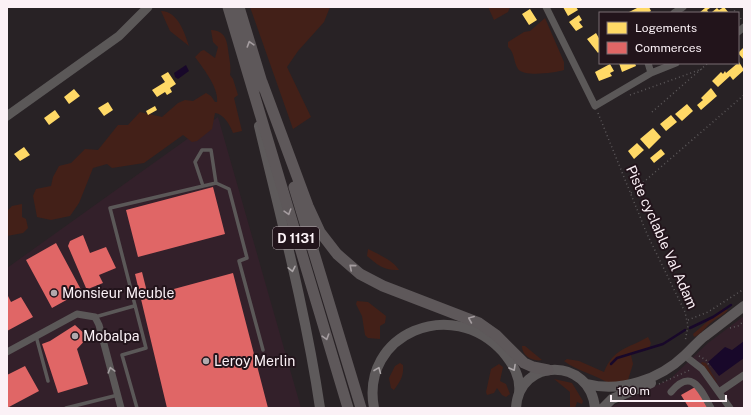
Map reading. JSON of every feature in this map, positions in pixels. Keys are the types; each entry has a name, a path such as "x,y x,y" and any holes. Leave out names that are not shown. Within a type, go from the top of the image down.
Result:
{"main road":[{"name":"D 1131","path":"228,7 245,68 348,408"},
{"name":"D 1131","path":"239,7 361,408"},
{"path":"245,68 291,263 313,366 320,408"},
{"path":"262,82 308,206 320,232 338,254 360,274 383,286 479,323 496,335 524,362 533,367 570,372 579,377 587,384 593,396 595,408"},
{"path":"603,408 612,399 653,382 690,354 705,335 712,332 744,306"},
{"path":"374,408 373,391 376,375 387,352 396,343 414,331 426,326 440,324 467,328 481,334 495,343 515,370 520,385 520,393 516,407"},
{"path":"587,384 612,388 636,382 664,370 690,354"},
{"path":"520,393 529,380 548,370"}],"street":[{"path":"7,116 119,36 148,7"},
{"path":"546,7 595,106 651,73 674,64"},
{"path":"648,64 651,73"},
{"path":"7,352 77,314 95,317 99,325 121,408"},
{"path":"690,354 730,408"},
{"path":"719,392 744,375"},
{"path":"671,392 686,382 692,381 698,384 711,408"}],"lane":[{"path":"203,186 196,162 202,150 211,150 216,183"},
{"path":"137,408 122,355 146,348 110,208 216,183 229,189 247,258 239,261 263,350"},
{"path":"95,317 134,306"},
{"path":"36,336 48,381"},
{"path":"66,408 118,395"}],"path":[{"path":"652,112 707,64"},
{"path":"626,96 702,69"},
{"path":"631,193 744,95"},
{"name":"Piste cyclable Val Adam","path":"595,106 647,234 685,312 687,320 684,341 690,354"},
{"path":"687,320 708,312 744,289"}],"shaded area":[{"path":"250,7 330,7 324,22 298,51 287,67 311,117 293,129"},
{"path":"488,7 510,7 508,12 494,20"},
{"path":"161,11 172,15 180,24 189,46 170,31"},
{"path":"545,18 564,62 564,70 540,74 526,73 518,69 516,66 512,52 508,47 508,42 524,32 530,31"},
{"path":"211,30 223,35 227,42 230,75 233,79 238,95 234,98 242,131 233,133 224,118 215,113 212,129 197,141 192,142 183,135 144,163 112,168 107,164 93,168 79,203 70,216 51,220 37,217 33,196 36,189 51,186 53,177 59,166 71,163 85,149 98,150 118,125 128,125 140,112 162,117 178,103 185,100 193,101 206,93 211,96 215,102 217,102 216,91 206,72 195,57 204,50 215,58 218,47 213,42"},
{"path":"186,65 189,71 178,79 175,77 174,73"},
{"path":"218,117 301,408 7,408 7,268"},
{"path":"22,204 22,217 26,219 28,228 23,233 7,236 7,211 12,206"},
{"path":"368,249 390,261 399,270 389,270 378,265 367,256"},
{"path":"357,301 368,302 386,316 385,323 380,326 380,339 368,338 365,335 362,316 356,304"},
{"path":"722,309 728,310 694,337 693,334"},
{"path":"744,316 744,408 608,408 670,379 708,343"},
{"path":"648,337 651,343 649,349 631,355 633,364 628,380 611,385 569,365 564,361 567,359 579,361 604,372 612,358 622,350"},
{"path":"744,341 744,358 719,376 708,362 725,347 732,350"},
{"path":"522,346 525,346 542,360 529,358 522,350"},
{"path":"400,363 403,365 402,376 394,390 391,388 389,378 395,366"},
{"path":"701,363 706,363 718,384"},
{"path":"499,364 503,367 500,381 506,384 510,394 506,397 502,395 497,388 494,393 487,395 486,392 491,369"},
{"path":"554,379 572,383 583,401 582,404 577,402 575,408 570,408 570,392"}],"building: Logements":[{"path":"563,7 576,7 578,10 568,16"},
{"path":"639,7 649,7 651,11 650,12 629,12"},
{"path":"724,7 728,12 712,12 717,8 719,10"},
{"path":"705,8 710,8 707,10 708,12 700,12"},
{"path":"530,9 537,20 529,25 522,14"},
{"path":"579,15 582,20 579,22 583,27 576,31 569,22"},
{"path":"596,33 599,38 598,53 587,39"},
{"path":"744,47 744,60 739,54 739,52"},
{"path":"739,62 744,70 733,80 730,76 718,87 712,81 721,72 723,74 725,71 726,73 737,64 739,64"},
{"path":"610,64 614,71 610,73 612,76 599,81 595,72"},
{"path":"619,64 635,64 636,66 622,72"},
{"path":"168,72 176,84 170,88 172,92 167,95 165,92 157,97 152,90 165,82 161,76"},
{"path":"711,88 717,96 701,110 697,105 703,100 701,98"},
{"path":"74,89 80,96 69,104 64,97"},
{"path":"108,102 113,110 104,116 98,108"},
{"path":"687,104 693,111 682,121 675,114"},
{"path":"155,106 157,110 148,115 146,111"},
{"path":"55,110 60,117 49,125 44,118"},
{"path":"671,115 677,122 666,131 660,124"},
{"path":"653,128 661,137 649,149 640,139"},
{"path":"637,143 644,150 634,159 628,151"},
{"path":"24,147 30,155 20,161 14,154"},
{"path":"661,149 665,154 654,163 650,158"}],"building: Commerces":[{"path":"213,187 225,234 138,257 126,210"},
{"path":"83,235 90,253 106,247 116,268 99,275 103,283 88,289 86,288 68,246 70,241"},
{"path":"56,243 86,299 70,298 52,308 26,260"},
{"path":"142,272 148,296 233,273 268,408 167,408 135,274"},
{"path":"7,294 11,302 21,297 33,317 7,331"},
{"path":"75,325 88,337 77,349 88,384 58,393 42,344 50,341"},
{"path":"25,366 39,391 7,408 7,375"},
{"path":"697,386 709,408 689,408 681,395"}],"waterway":[{"path":"690,328 713,317 731,305"},
{"path":"611,364 617,358 663,344 685,330"}],"place":[{"name":"Monsieur Meuble","path":"54,293"},
{"name":"Mobalpa","path":"75,336"},
{"name":"Leroy Merlin","path":"206,361"}]}
